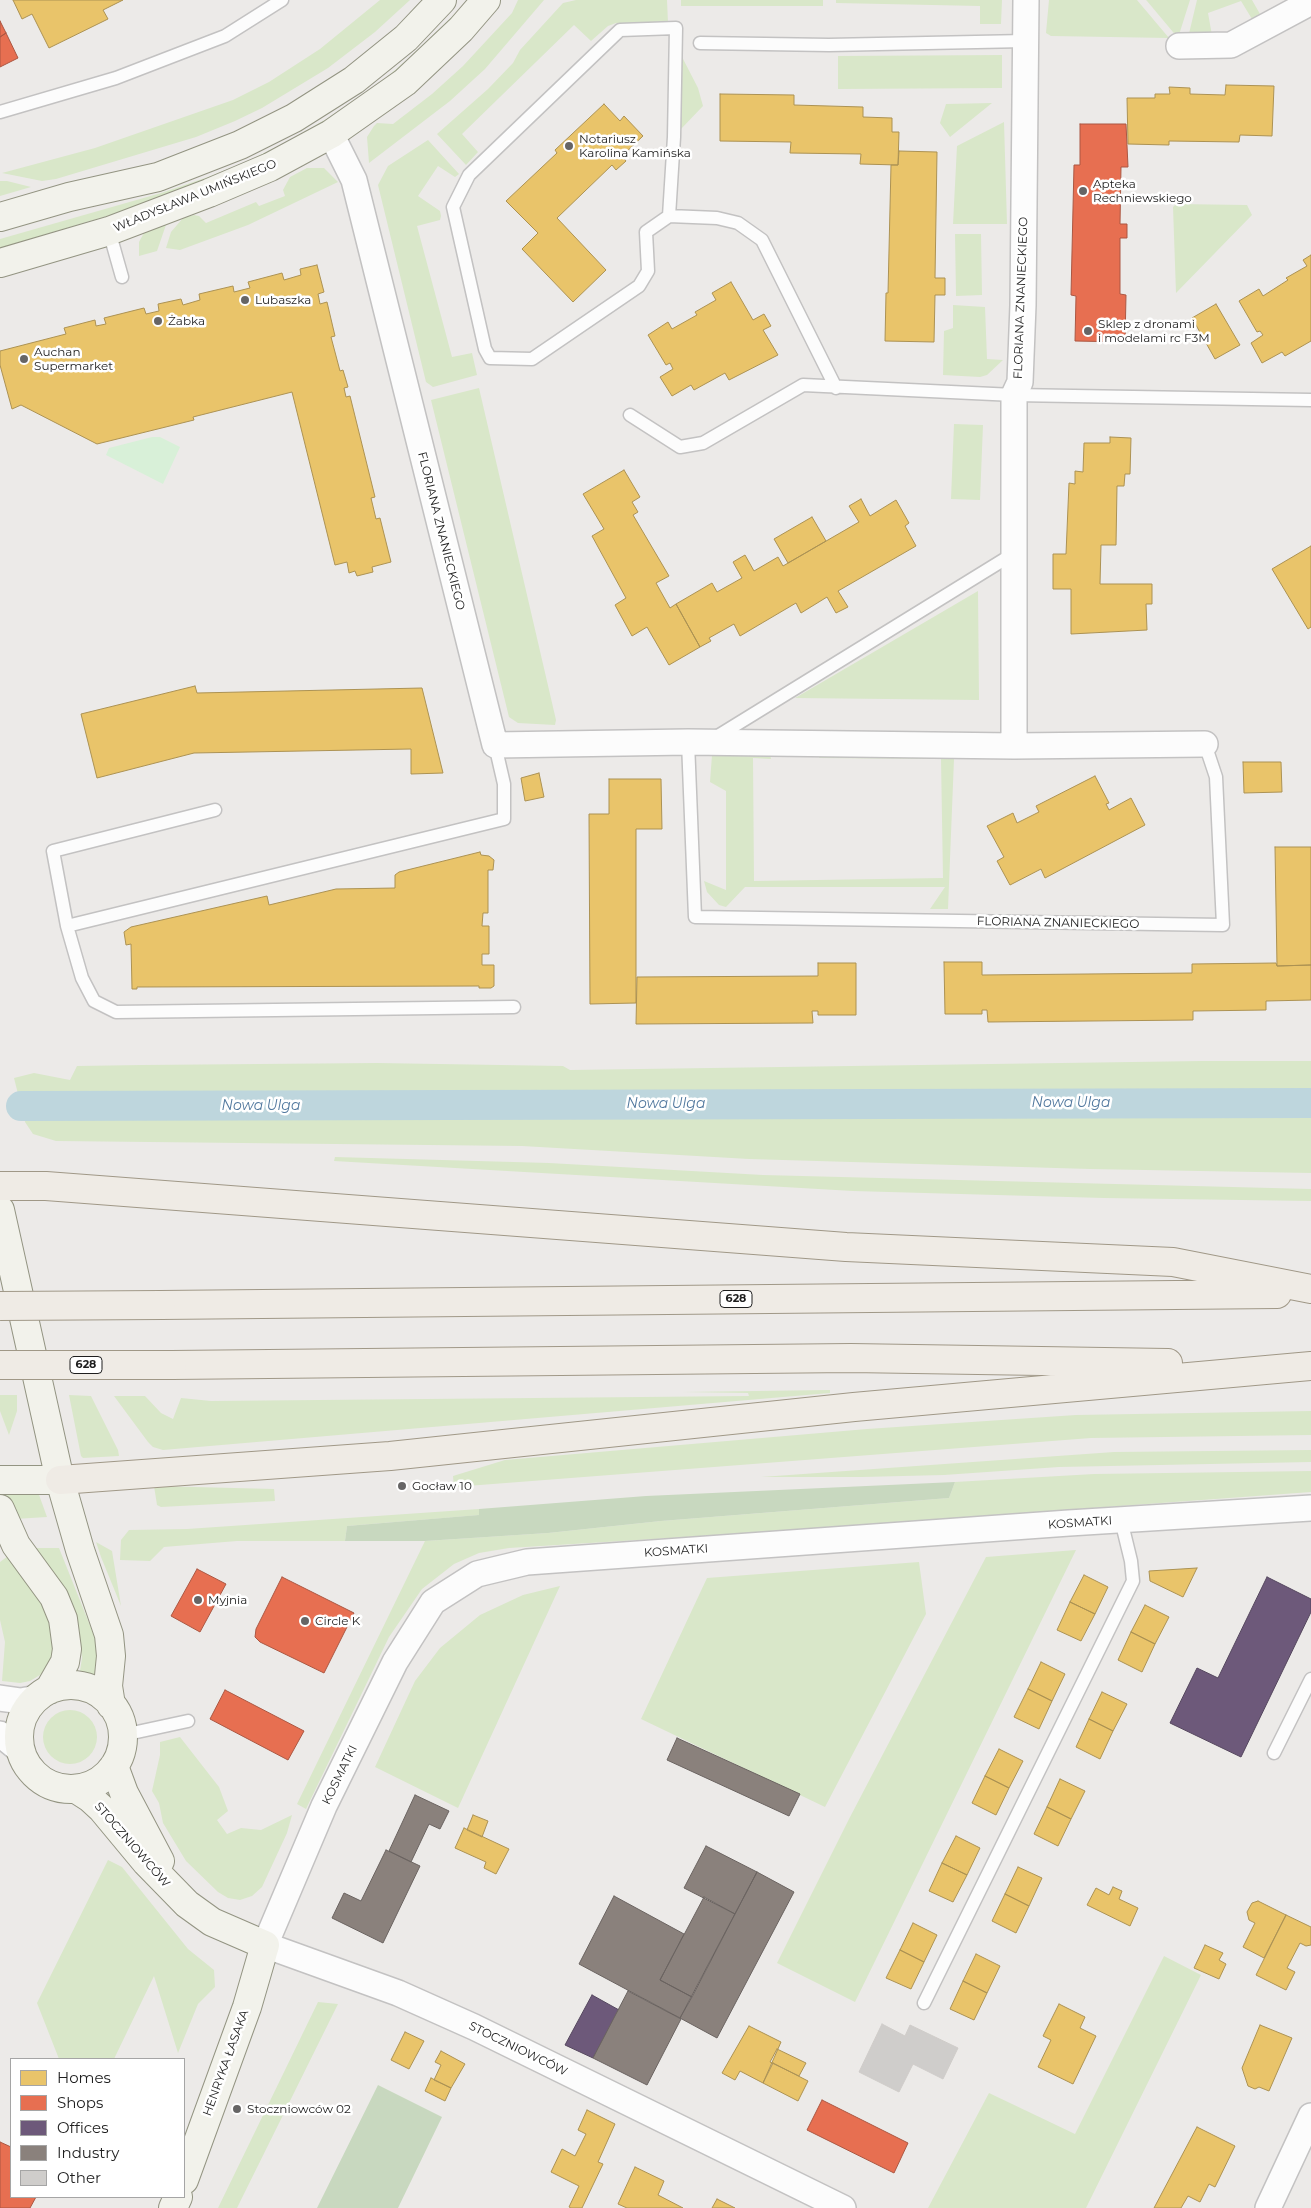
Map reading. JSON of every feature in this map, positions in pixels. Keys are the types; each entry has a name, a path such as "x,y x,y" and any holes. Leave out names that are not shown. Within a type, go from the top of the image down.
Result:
{"main road":[{"path":"0,1186 46,1186 846,1247 1173,1262 1311,1289"},
{"name":"628","path":"0,1306 1311,1294"},
{"name":"628","path":"0,1365 851,1358 1311,1366"},
{"path":"60,1480 390,1456 854,1407 1311,1366"}],"street":[{"path":"0,217 69,197 158,176 240,145 294,118 354,80 406,38 442,0"},
{"name":"WŁADYSŁAWA UMIŃSKIEGO","path":"0,263 109,231 209,193 270,167 331,134 406,82 461,28 486,0"},
{"name":"FLORIANA ZNANIECKIEGO","path":"1014,746 1014,395 1020,382 1023,304 1026,0"},
{"path":"1179,46 1231,45 1311,2"},
{"name":"FLORIANA ZNANIECKIEGO","path":"331,134 354,180 495,746 698,742 1014,746 1205,744"},
{"path":"0,1210 60,1480 80,1550 109,1635 112,1656 108,1686 111,1704 119,1719 123,1735 121,1751 114,1766 102,1778 90,1786 76,1789 61,1788 48,1783 36,1775 10,1742 19,1736 21,1722 27,1709 43,1694 65,1662 67,1649 63,1619 54,1597 16,1545 0,1509"},
{"path":"0,1480 60,1480"},
{"name":"KOSMATKI","path":"265,1945 324,1806 395,1662 433,1602 477,1574 526,1562 1311,1508"},
{"path":"0,1698 21,1701 74,1685 87,1688 111,1704"},
{"name":"STOCZNIOWCÓW","path":"114,1766 124,1793 148,1839 168,1876 187,1904"},
{"name":"STOCZNIOWCÓW","path":"76,1789 102,1809 152,1870 187,1904 212,1922 265,1945 398,1993 465,2023 843,2208"},
{"name":"HENRYKA ŁASAKA","path":"185,2177 247,2007 265,1945"},
{"path":"1268,2208 1311,2116"}],"lane":[{"path":"0,112 116,78 225,36 282,0"},
{"path":"669,216 674,137 676,28 620,30 469,176 453,207 485,349 490,358 532,359 638,286 648,271 646,232 669,216 717,218 738,222 762,240 836,388"},
{"path":"700,43 829,45 1026,41"},
{"path":"109,231 122,276"},
{"path":"630,415 680,447 703,443 803,385 1014,395 1311,400"},
{"path":"698,742 1013,554"},
{"name":"FLORIANA ZNANIECKIEGO","path":"698,742 695,917 1223,925 1216,777 1205,744"},
{"path":"67,926 504,819 504,784 495,746"},
{"path":"215,810 53,851 67,926 82,978 94,1001 116,1012 514,1007"},
{"path":"924,2002 1133,1581 1131,1561 1121,1520"},
{"path":"1274,1753 1311,1679"},
{"path":"123,1735 188,1721"}],"green space":[{"path":"380,0 410,0 375,32 328,68 262,108 235,121 196,137 56,179 42,181 2,173 95,148 233,100 269,82 320,49"},
{"path":"518,0 544,0 485,69 450,101 369,163 367,137 374,126 377,123 393,124 432,94 463,66 512,13"},
{"path":"576,0 667,0 668,23 616,23 608,26 591,41 574,25 462,134 478,152 466,165 437,134 488,89 513,63 520,50 563,3"},
{"path":"681,0 823,0 823,6 681,6"},
{"path":"836,0 1002,0 1001,24 980,24 980,6 836,3"},
{"path":"1049,0 1137,0 1169,38 1051,36 1046,33"},
{"path":"1190,0 1178,38 1147,1"},
{"path":"1197,0 1252,0 1260,14 1252,19 1241,1 1208,13 1213,41 1187,42"},
{"path":"465,4 427,52 323,130 160,200 0,248 0,239 161,193 208,177 250,160 292,139 328,118 380,83"},
{"path":"681,55 698,88 703,106 681,129"},
{"path":"1002,55 1002,88 838,89 838,56"},
{"path":"992,103 950,137 940,123 946,104"},
{"path":"1004,122 1007,224 953,224 957,146"},
{"path":"428,140 459,174 455,177 438,166 418,196 440,211 440,220 417,226 452,357 472,353 477,375 433,387 426,382 378,185 388,166"},
{"path":"307,168 324,168 338,182 248,225 180,250 166,248 171,232 183,218 194,215 199,216 206,223 256,202 259,206 285,196 283,190 290,177"},
{"path":"0,181 7,181 31,187 0,196"},
{"path":"1176,204 1247,205 1252,215 1176,293 1173,207"},
{"path":"168,219 157,251 139,256 139,242 145,231"},
{"path":"955,234 981,234 982,295 956,296"},
{"path":"953,305 985,307 987,359 1003,360 987,375 980,377 943,375 944,331 953,328"},
{"path":"479,388 556,720 555,725 518,723 509,717 431,400"},
{"path":"954,424 983,425 980,500 951,499"},
{"path":"152,437 160,437 180,447 163,484 106,455 109,448"},
{"path":"978,591 979,700 795,698"},
{"path":"722,752 770,753 771,759 753,758 754,881 943,878 941,759 819,758 820,753 950,753 954,759 948,909 930,909 945,887 745,887 726,907 719,905 707,892 704,881 726,890 726,791 710,782 712,755"},
{"path":"1311,1061 1311,1090 1137,1089 732,1095 600,1094 19,1098 14,1078 34,1073 70,1080 77,1066 142,1065 377,1063 563,1066 570,1070"},
{"path":"876,1110 1162,1110 1311,1113 1311,1173 1090,1169 749,1159 522,1146 56,1141 33,1134 25,1122 24,1114 781,1113"},
{"path":"335,1157 549,1163 763,1175 1311,1189 1311,1201 1104,1198 853,1191 334,1161"},
{"path":"830,1390 830,1393 163,1450 153,1447 148,1442 114,1396 145,1396 161,1413 173,1419 181,1398 211,1401 749,1396 748,1393 682,1392"},
{"path":"0,1395 17,1395 17,1411 9,1435 0,1411"},
{"path":"69,1395 91,1396 118,1450 119,1456 83,1458 81,1456"},
{"path":"1311,1411 1311,1435 1091,1438 454,1487 453,1476 505,1460 867,1429 1076,1415"},
{"path":"1311,1450 1311,1462 1059,1467 944,1475 761,1477 1114,1452"},
{"path":"1311,1471 1311,1492 751,1533 509,1548 479,1553 454,1564 422,1589 389,1637 306,1809 297,1804 425,1541 548,1533 661,1521 949,1498 955,1482 1094,1474"},
{"path":"955,1482 949,1498 661,1521 548,1533 425,1541 345,1541 347,1526 479,1515 479,1509 646,1496"},
{"path":"154,1486 274,1489 275,1501 161,1507 157,1505"},
{"path":"38,1492 47,1517 15,1519 4,1493"},
{"path":"479,1509 480,1515 347,1526 345,1541 237,1541 164,1547 150,1561 120,1560 121,1540 129,1530 187,1529"},
{"path":"96,1542 112,1551 121,1606 101,1557"},
{"path":"34,1548 59,1548 97,1643 98,1676 80,1671 82,1658 77,1622 64,1587"},
{"path":"1076,1550 855,2002 777,1963 849,1819 986,1557"},
{"path":"8,1556 36,1591 51,1619 55,1654 49,1667 40,1675 30,1681 20,1683 2,1681 5,1642 0,1620 0,1562"},
{"path":"919,1562 926,1614 825,1807 641,1719 707,1578"},
{"path":"560,1586 458,1808 375,1767 415,1681 440,1648 480,1615 523,1595"},
{"path":"65,1710 75,1710 85,1714 93,1722 97,1737 93,1752 85,1760 75,1764 65,1764 55,1760 47,1752 43,1742 43,1732 47,1722 55,1714"},
{"path":"180,1737 219,1787 228,1811 217,1820 227,1834 241,1828 261,1830 292,1815 287,1833 262,1887 252,1896 240,1900 228,1898 218,1892 186,1861 163,1823 159,1803 152,1791 160,1755 160,1742"},
{"path":"108,1860 122,1867 188,1949 214,1970 215,1987 198,2004 178,2053 154,1976 114,2058 59,2058 37,2003"},
{"path":"1164,1956 1201,1975 1086,2208 928,2208 989,2093 1075,2134"},
{"path":"318,2002 338,2004 237,2208 218,2208"},
{"path":"378,2085 442,2117 398,2208 317,2208"}],"building: Homes":[{"path":"13,0 123,0 103,10 108,19 49,48 32,14 22,19"},
{"path":"1226,85 1274,86 1272,136 1240,135 1239,142 1169,141 1169,145 1128,144 1127,98 1155,98 1155,94 1170,94 1169,87 1190,88 1190,94 1225,95"},
{"path":"720,94 794,95 794,105 863,107 863,117 892,118 892,132 899,132 898,165 860,164 861,154 790,153 791,142 720,141"},
{"path":"604,104 620,121 624,116 643,136 622,156 626,161 616,170 612,165 557,218 606,270 573,302 522,249 538,233 506,201 557,153 555,150"},
{"path":"899,151 937,152 935,278 945,278 945,295 935,295 934,342 885,341 891,165 898,165"},
{"path":"1311,255 1311,341 1285,356 1282,352 1262,363 1251,343 1263,335 1260,331 1257,332 1239,301 1259,289 1263,296 1288,280 1286,278 1307,266 1303,260"},
{"path":"317,265 324,292 318,294 320,304 327,302 335,336 331,337 340,371 343,370 348,387 344,388 346,397 350,396 375,497 371,498 376,519 380,518 391,562 372,567 373,572 357,576 355,571 349,573 347,562 335,565 292,392 193,417 194,420 97,444 21,405 12,409 0,365 0,351 66,334 64,328 95,320 96,326 106,324 104,318 144,308 146,314 159,311 158,304 181,299 183,305 200,300 199,294 233,286 234,292 250,288 248,282 282,273 284,280 301,275 300,269"},
{"path":"731,282 753,320 764,314 771,326 763,330 778,355 729,380 725,373 694,390 691,385 672,396 660,377 673,369 670,363 666,365 648,335 668,322 672,329 697,315 695,312 716,300 712,293"},
{"path":"1216,304 1240,345 1215,359 1192,318"},
{"path":"1110,437 1131,438 1130,474 1125,474 1124,486 1117,486 1116,545 1101,545 1100,584 1152,584 1152,604 1146,604 1147,630 1071,634 1071,589 1053,589 1053,554 1066,554 1069,483 1075,484 1075,471 1083,472 1084,443 1110,443"},
{"path":"624,470 640,497 632,502 638,512 633,515 669,576 656,583 670,608 676,604 700,647 669,665 647,627 632,636 615,605 626,598 592,536 604,529 583,494"},
{"path":"861,499 870,516 896,500 909,523 905,526 916,546 838,591 848,607 836,613 827,597 801,613 796,603 740,636 734,624 709,638 711,641 700,647 676,604 712,583 717,592 742,578 733,562 745,555 754,571 778,557 783,566 859,522 849,506"},
{"path":"812,517 826,541 788,563 774,539"},
{"path":"1311,546 1311,627 1308,629 1272,569"},
{"path":"195,686 197,693 422,688 443,773 411,774 411,749 194,753 97,778 81,714"},
{"path":"1243,762 1281,762 1282,792 1244,793"},
{"path":"539,773 544,797 525,801 521,778"},
{"path":"1095,776 1109,803 1106,804 1109,810 1131,798 1145,825 1045,878 1041,869 1010,885 997,861 1004,857 987,826 1013,813 1017,823 1039,812 1036,806"},
{"path":"609,779 661,779 662,829 636,829 636,1003 590,1004 589,814 609,814"},
{"path":"1275,847 1311,847 1311,965 1277,966"},
{"path":"480,852 481,855 489,856 494,860 493,870 488,870 488,913 483,913 482,926 489,926 489,954 482,954 482,965 494,965 494,986 491,988 479,988 479,986 137,987 137,989 132,989 131,944 126,945 124,932 131,927 267,896 269,905 336,889 395,888 395,875 399,872"},
{"path":"944,962 982,962 982,975 1192,973 1192,964 1276,963 1277,966 1311,965 1311,1000 1266,1001 1266,1010 1193,1011 1193,1020 988,1022 987,1010 982,1010 982,1014 945,1014"},
{"path":"818,963 856,963 856,1015 818,1015 818,1011 812,1011 813,1023 636,1024 637,977 818,976"},
{"path":"1197,1568 1183,1597 1150,1581 1149,1571"},
{"path":"1084,1575 1108,1587 1095,1614 1070,1602"},
{"path":"1070,1602 1095,1614 1081,1641 1057,1630"},
{"path":"1145,1605 1169,1617 1155,1644 1131,1632"},
{"path":"1131,1632 1155,1644 1142,1672 1118,1660"},
{"path":"1041,1662 1065,1674 1052,1701 1028,1689"},
{"path":"1028,1689 1052,1701 1039,1729 1014,1717"},
{"path":"1102,1692 1127,1704 1113,1731 1089,1719"},
{"path":"1089,1719 1113,1731 1100,1759 1076,1747"},
{"path":"999,1749 1023,1761 1009,1788 985,1776"},
{"path":"985,1776 1009,1788 996,1815 972,1803"},
{"path":"1060,1779 1085,1791 1071,1819 1047,1807"},
{"path":"1047,1807 1071,1819 1058,1846 1034,1834"},
{"path":"473,1815 488,1821 482,1837 467,1830"},
{"path":"464,1828 509,1849 496,1874 484,1868 486,1862 455,1848"},
{"path":"956,1836 980,1848 967,1875 942,1863"},
{"path":"942,1863 967,1875 953,1902 929,1891"},
{"path":"1018,1867 1042,1878 1029,1906 1005,1894"},
{"path":"1113,1887 1122,1891 1119,1899 1138,1908 1130,1926 1087,1905 1096,1888 1109,1895"},
{"path":"1005,1894 1029,1906 1016,1933 992,1921"},
{"path":"1258,1901 1286,1915 1264,1958 1243,1947 1255,1923 1249,1920 1247,1912 1252,1903"},
{"path":"1286,1915 1311,1927 1311,1945 1306,1946 1300,1943 1287,1968 1295,1972 1286,1990 1256,1975"},
{"path":"913,1923 937,1935 924,1962 900,1950"},
{"path":"1205,1945 1223,1953 1219,1960 1226,1964 1219,1979 1194,1968"},
{"path":"900,1950 924,1962 911,1989 886,1978"},
{"path":"976,1954 1000,1966 987,1993 963,1981"},
{"path":"963,1981 987,1993 974,2020 950,2009"},
{"path":"1059,2004 1085,2017 1080,2028 1096,2036 1073,2084 1038,2067 1051,2040 1043,2036"},
{"path":"1260,2025 1292,2038 1269,2091 1259,2087 1255,2089 1248,2086 1242,2068"},
{"path":"749,2026 781,2042 763,2083 740,2071 735,2080 722,2073"},
{"path":"405,2032 424,2041 409,2069 391,2060"},
{"path":"777,2049 806,2063 799,2076 770,2062"},
{"path":"441,2051 465,2064 451,2088 434,2080 441,2065 435,2062"},
{"path":"773,2063 808,2081 798,2101 763,2083"},
{"path":"431,2078 451,2088 445,2101 425,2091"},
{"path":"587,2110 615,2124 598,2162 603,2164 582,2208 571,2208 569,2207 579,2186 551,2172 562,2149 575,2156 586,2134 578,2130"},
{"path":"1197,2127 1235,2146 1215,2187 1209,2184 1200,2202 1188,2196 1181,2208 1154,2208"},
{"path":"635,2167 664,2181 658,2195 683,2208 627,2208 618,2204"},
{"path":"717,2199 735,2208 712,2208"}],"building: Shops":[{"path":"0,21 6,33 0,37"},
{"path":"6,33 18,58 0,67 0,37"},
{"path":"1080,124 1126,124 1128,167 1121,167 1120,224 1127,224 1127,238 1120,238 1120,294 1126,295 1125,342 1075,341 1076,296 1071,295 1074,165 1080,165"},
{"name":"Myjnia","path":"197,1569 226,1584 200,1632 171,1616"},
{"name":"Circle K","path":"282,1577 354,1613 324,1673 260,1642 255,1637 256,1629"},
{"path":"225,1690 304,1731 288,1760 210,1719"},
{"path":"822,2100 908,2143 894,2173 807,2130"},
{"path":"0,2142 10,2147 10,2198 35,2198 30,2208 0,2208"}],"building: Offices":[{"path":"1267,1577 1311,1599 1311,1612 1241,1757 1170,1723 1197,1668 1218,1678"},
{"path":"592,1995 619,2010 593,2058 565,2045"}],"building: Industry":[{"path":"677,1738 800,1794 789,1816 667,1760"},
{"path":"415,1795 449,1811 440,1829 429,1824 411,1862 389,1851"},
{"path":"706,1846 757,1872 735,1914 684,1888"},
{"path":"386,1850 420,1866 383,1943 332,1918 344,1893 361,1901"},
{"path":"757,1872 794,1892 717,2038 680,2018"},
{"path":"614,1896 684,1934 660,1980 692,1997 680,2018 579,1964"},
{"path":"704,1897 735,1914 692,1997 660,1980"},
{"path":"628,1991 681,2019 647,2085 593,2058"}],"building: Other":[{"path":"882,2024 905,2036 910,2025 958,2048 943,2079 913,2064 899,2092 859,2072"}],"waterway":[{"name":"Nowa Ulga","path":"21,1106 1311,1103"}],"place":[{"name":"Notariusz Karolina Kamińska","path":"569,146"},
{"name":"Apteka Rechniewskiego","path":"1083,191"},
{"name":"Lubaszka","path":"245,300"},
{"name":"Żabka","path":"158,321"},
{"name":"Sklep z dronami i modelami rc F3M","path":"1088,331"},
{"name":"Auchan Supermarket","path":"24,359"},
{"name":"Gocław 10","path":"402,1486"},
{"name":"Myjnia","path":"198,1600"},
{"name":"Circle K","path":"305,1621"},
{"name":"Stoczniowców 02","path":"237,2109"}]}
